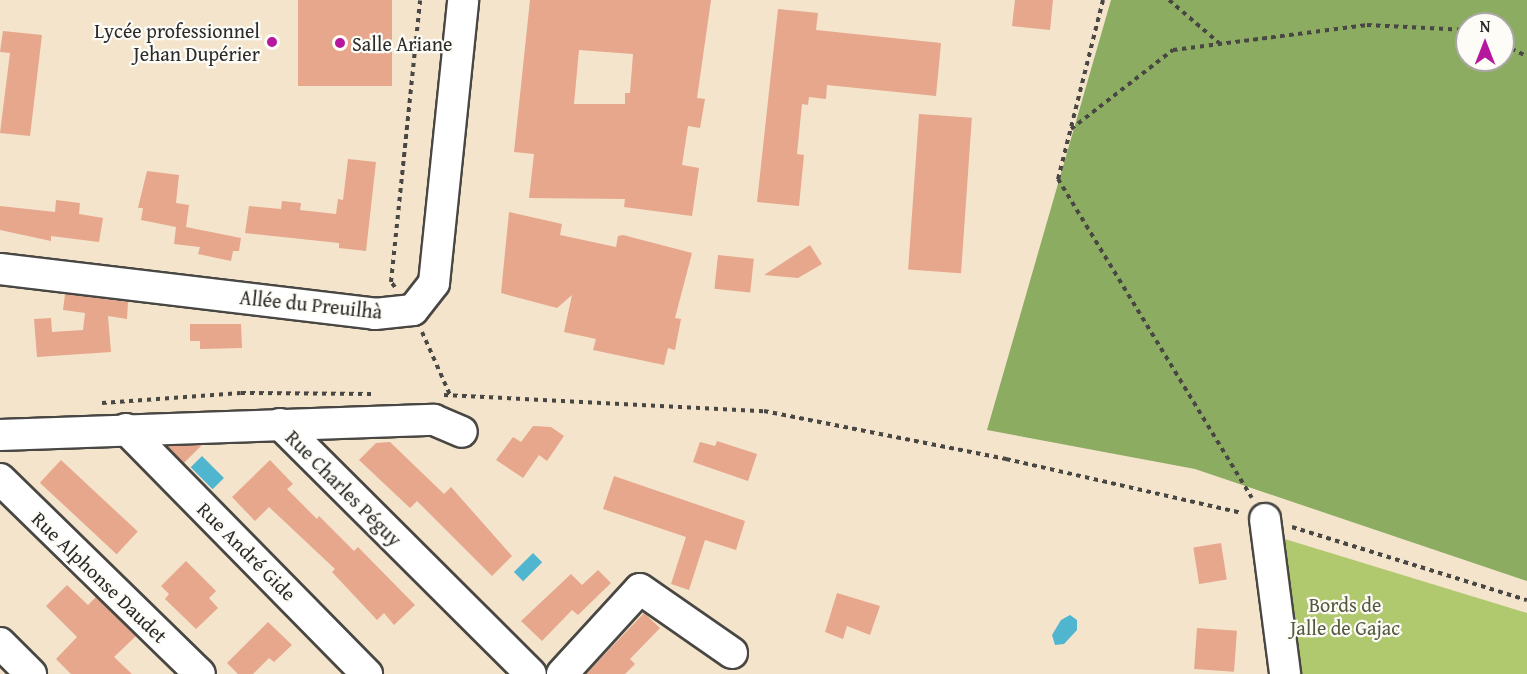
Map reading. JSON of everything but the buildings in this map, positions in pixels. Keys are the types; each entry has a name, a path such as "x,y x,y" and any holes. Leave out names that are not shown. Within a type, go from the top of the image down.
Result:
{"street":[{"path":"413,310 434,283 463,0"},
{"name":"Allée du Preuilhà","path":"0,268 375,314 413,310"},
{"path":"280,424 434,420 462,432"},
{"name":"Rue Charles Péguy","path":"0,435 280,424 531,674"},
{"name":"Rue André Gide","path":"126,429 367,674"},
{"name":"Rue Alphonse Daudet","path":"0,479 200,674"},
{"path":"1265,519 1285,674"},
{"path":"562,674 640,589 732,653"},
{"path":"0,644 31,674"}],"path":[{"path":"420,0 391,282 413,310 450,395"},
{"path":"1103,0 1058,179 1265,519"},
{"path":"1169,0 1220,44"},
{"path":"1070,130 1173,50 1367,25 1455,29"},
{"path":"92,404 241,393 382,394"},
{"path":"439,395 764,411 1005,459 1265,519 1527,600"}],"green space":[{"path":"1111,0 1527,0 1527,581 1195,469 987,430"},
{"name":"Bords de Jalle de Gajac","path":"1275,536 1527,613 1527,674 1296,674"}],"water":[{"path":"202,456 224,478 213,489 191,467"},
{"path":"533,553 542,562 523,581 514,572"},
{"path":"1070,615 1077,620 1077,630 1064,644 1055,645 1052,635 1061,620"}],"place":[{"name":"Lycée professionnel Jehan Dupérier","path":"272,42"},
{"name":"Salle Ariane","path":"340,43"}]}
